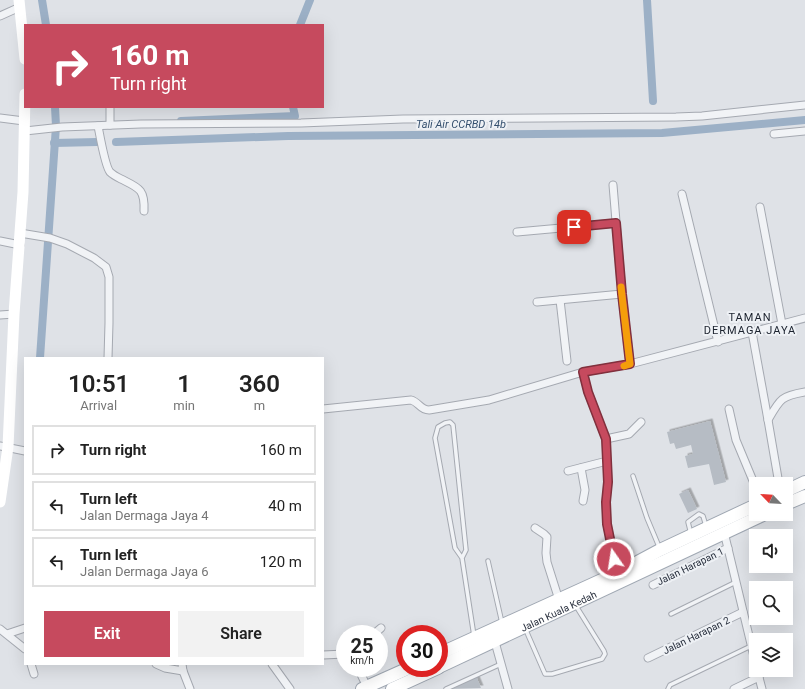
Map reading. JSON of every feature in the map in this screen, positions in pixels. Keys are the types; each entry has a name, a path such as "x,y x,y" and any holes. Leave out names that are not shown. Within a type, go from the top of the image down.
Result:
{"main road":[{"path":"793,488 805,482"},
{"path":"793,501 805,496"},
{"name":"Jalan Kuala Kedah","path":"448,650 559,600 749,508"},
{"name":"Jalan Kuala Kedah","path":"448,663 749,521"},
{"path":"660,550 666,556 673,556"},
{"path":"364,688 396,673"},
{"name":"Jalan Kuala Kedah","path":"392,689 418,677"}],"street":[{"path":"0,16 19,3 24,50"},
{"path":"0,118 24,126 43,129 141,124 301,124 403,119 676,117 702,116 805,105"},
{"path":"0,497 20,245 25,108"},
{"path":"110,108 110,125"},
{"path":"98,126 109,170 114,176 141,191 144,197 144,211"},
{"path":"774,134 805,131"},
{"path":"613,185 622,294 630,364"},
{"path":"682,194 718,342"},
{"path":"760,207 782,324"},
{"path":"517,232 616,223"},
{"path":"20,233 50,238 63,242 104,265 108,271 110,323 108,357"},
{"path":"0,241 20,245"},
{"path":"537,302 622,294"},
{"path":"560,300 567,361"},
{"path":"0,315 14,314"},
{"path":"324,409 411,400 416,402 423,409 429,410 489,400 583,372 630,364 805,318"},
{"path":"752,332 778,477"},
{"path":"583,372 588,392 606,439 608,482 606,502 607,524 617,572"},
{"path":"768,420 780,400 789,395 805,392"},
{"path":"729,409 736,440 751,477"},
{"path":"606,439 629,434 641,422"},
{"path":"4,447 24,451"},
{"path":"568,471 607,461"},
{"path":"581,468 585,490 583,501"},
{"path":"535,528 547,537 547,562 559,600"},
{"path":"724,532 749,635"},
{"name":"Jalan Harapan 1","path":"653,585 728,548"},
{"name":"Jalan Harapan 2","path":"648,658 743,612"},
{"path":"7,634 24,628"},
{"path":"0,629 24,648"},
{"path":"495,642 508,689"},
{"path":"324,655 336,654"},
{"path":"31,665 34,674"},
{"path":"158,665 165,668 182,668 190,689"},
{"path":"273,665 290,689"},
{"path":"361,677 364,688"},
{"path":"734,689 753,677"},
{"path":"759,677 762,689"}],"lane":[{"path":"462,558 466,550 453,425 450,422 438,427 435,438 455,548 462,558 475,638"},
{"path":"633,476 647,518 660,550"},
{"path":"488,561 503,626"},
{"path":"670,614 736,582"},
{"path":"525,627 545,674 552,674 602,659 605,654 604,651 575,604"},
{"path":"668,689 669,686 749,647"},
{"path":"446,689 501,664"}],"building":[{"path":"710,421 726,482 714,485 709,464 688,468 685,456 693,454 691,445 676,449 674,443 670,444 667,432"},
{"path":"688,490 697,509 688,513 679,494"},
{"path":"476,676 481,688 448,689"}],"waterway":[{"path":"42,0 46,24"},
{"path":"300,24 310,0"},
{"path":"647,0 653,101"},
{"path":"40,357 56,126 55,108"},
{"path":"181,121 295,116 293,108"},
{"name":"Tali Air CCRBD 14b","path":"116,142 288,136 662,133 805,120"},
{"name":"Tali Air CCRBD 14b","path":"54,143 97,142"}],"slow traffic":[{"path":"621,287 630,364 624,366"}],"district":[{"name":"TAMAN DERMAGA JAYA","path":"750,323"}],"route":[{"path":"574,227 616,223 630,364 583,372 588,392 597,412 599,423 606,439 608,482 606,502 607,524 614,559"}]}
